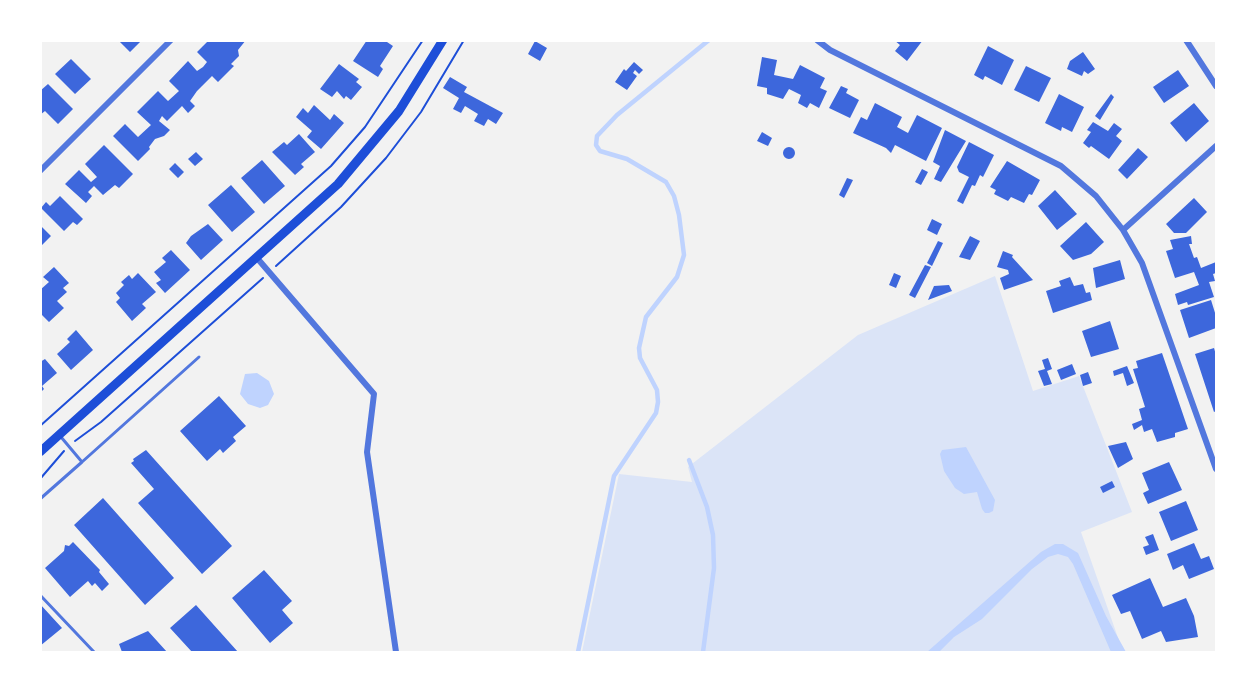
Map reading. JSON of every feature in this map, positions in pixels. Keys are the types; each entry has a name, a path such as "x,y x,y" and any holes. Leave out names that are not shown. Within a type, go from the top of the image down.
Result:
{"main road":[{"path":"40,452 338,184 374,145 425,73 443,40"}],"street":[{"path":"40,171 171,40"},
{"path":"817,40 830,50 1061,166 1096,196 1123,230 1142,263 1216,469"},
{"path":"1186,40 1216,86"},
{"path":"1123,230 1216,146"},
{"path":"257,258 374,394 367,452 396,652"}],"lane":[{"path":"40,499 199,357"},
{"path":"59,435 82,462"},
{"path":"40,595 87,651 94,652"}],"path":[{"path":"40,426 319,178 365,127 423,40"}],"shaded area":[{"path":"995,276 1033,391 1079,376 1132,512 1081,532 1123,652 582,652 619,474 692,482 688,467 858,335"}],"water":[{"path":"257,373 269,381 274,394 268,405 260,408 248,404 240,394 245,374"},
{"path":"966,447 995,500 993,511 989,513 985,513 982,509 977,492 964,494 955,488 944,471 940,454 942,450"},
{"path":"1055,544 1063,544 1078,553 1106,616 1126,652 1111,652 1073,564 1068,557 1058,554 1048,557 1032,569 982,619 954,637 939,652 927,652 1041,552"}],"building":[{"path":"118,40 142,40 130,52"},
{"path":"209,40 246,40 238,50 239,56 231,64 234,66 218,82 212,76 197,91 190,101 195,106 188,113 182,106 167,121 162,116 159,121 170,130 164,136 155,139 150,149 138,161 113,136 125,124 138,137 151,125 137,112 158,91 168,101 179,91 169,81 188,61 197,71 203,67 207,62 197,52"},
{"path":"367,40 384,40 393,46 380,66 383,69 378,77 353,61"},
{"path":"894,40 923,40 907,61 895,51 900,45"},
{"path":"535,41 547,48 540,61 528,54"},
{"path":"988,46 1014,60 1002,85 985,76 983,80 974,75"},
{"path":"1083,52 1095,69 1088,74 1084,71 1082,76 1067,69 1070,61"},
{"path":"762,57 777,60 774,75 793,79 800,65 825,78 820,88 827,91 819,108 810,103 807,108 798,103 801,95 789,89 783,99 767,94 767,88 757,86"},
{"path":"71,59 91,79 75,94 55,74"},
{"path":"634,62 643,70 639,74 635,70 633,73 637,76 627,90 615,82 624,69 626,71"},
{"path":"339,64 359,79 356,82 362,87 351,100 346,96 344,99 337,91 332,97 320,89"},
{"path":"1026,66 1051,78 1039,102 1014,90"},
{"path":"1178,70 1189,86 1164,103 1153,87"},
{"path":"450,77 467,87 464,92 503,113 496,124 488,119 484,126 474,121 478,114 465,106 461,113 453,109 459,98 443,88"},
{"path":"48,84 73,109 58,124 45,111 40,115 40,91"},
{"path":"841,86 848,89 846,93 859,100 850,118 829,108"},
{"path":"1059,94 1084,107 1072,132 1062,127 1061,131 1045,123"},
{"path":"1111,94 1114,97 1100,120 1095,116"},
{"path":"875,103 902,117 897,127 908,133 917,115 942,128 926,161 895,145 891,153 886,148 853,133 861,117 867,120"},
{"path":"1194,103 1209,121 1186,142 1170,123"},
{"path":"314,105 330,120 334,114 344,123 321,149 307,137 312,131 296,117 303,108 308,113"},
{"path":"1093,122 1108,131 1114,123 1122,129 1116,136 1122,141 1109,159 1083,143 1091,132 1087,130"},
{"path":"945,130 966,141 941,182 934,179 940,166 933,162"},
{"path":"762,132 772,138 768,146 757,141"},
{"path":"299,134 315,152 301,164 304,167 295,175 272,152 284,142 287,145"},
{"path":"969,142 994,155 983,177 980,175 975,186 972,185 963,204 957,201 969,177 959,172 957,167"},
{"path":"104,145 133,174 119,188 115,185 103,195 94,186 88,192 92,196 86,203 65,184 79,170 91,182 97,177 85,164"},
{"path":"791,147 795,153 791,159 787,159 783,151"},
{"path":"1138,148 1148,157 1127,179 1118,170"},
{"path":"196,152 203,159 195,166 188,159"},
{"path":"262,160 285,186 264,204 241,178"},
{"path":"1007,161 1040,180 1032,195 1029,194 1024,203 1011,197 1008,201 994,194 996,190 990,187"},
{"path":"175,163 184,172 178,178 169,169"},
{"path":"922,169 928,172 921,185 915,182"},
{"path":"847,178 853,180 844,198 839,195"},
{"path":"231,185 255,212 232,232 208,205"},
{"path":"1055,190 1077,214 1057,230 1038,206"},
{"path":"60,196 83,219 77,225 73,222 64,231 41,208 46,202 50,206"},
{"path":"1194,198 1207,212 1186,233 1174,233 1166,224"},
{"path":"932,219 942,224 937,235 927,230"},
{"path":"1086,222 1104,242 1091,254 1073,260 1060,246"},
{"path":"208,224 223,240 201,260 186,243 191,236"},
{"path":"40,225 51,236 40,247"},
{"path":"970,236 980,241 970,260 959,257"},
{"path":"1191,236 1192,244 1189,244 1201,268 1216,262 1216,273 1213,274 1215,281 1209,282 1214,297 1188,305 1187,302 1178,305 1175,294 1199,285 1194,272 1175,278 1166,251 1173,249 1170,240"},
{"path":"938,241 943,243 932,266 927,263"},
{"path":"171,250 190,270 165,293 156,283 161,280 154,272 166,262 162,258"},
{"path":"1003,251 1013,255 1012,257 1033,280 1004,290 1000,278 1009,274 1008,270 997,267"},
{"path":"1120,260 1125,279 1096,288 1093,268"},
{"path":"925,265 931,267 915,298 909,295"},
{"path":"54,267 69,283 63,288 67,292 57,301 64,308 49,322 42,315 40,317 40,290 49,282 43,277"},
{"path":"138,273 156,292 142,304 146,308 132,321 116,302 120,298 116,293 124,285 121,282 129,275 132,279"},
{"path":"894,273 901,276 896,288 889,285"},
{"path":"1070,277 1074,286 1083,284 1086,293 1090,292 1092,300 1053,313 1046,291 1061,286 1059,281"},
{"path":"949,285 952,291 928,300 934,286"},
{"path":"1211,300 1216,316 1216,328 1189,338 1180,310"},
{"path":"1110,321 1119,349 1091,357 1082,331"},
{"path":"76,330 93,350 71,370 57,354 70,342 67,339"},
{"path":"1214,348 1216,411 1214,412 1195,354"},
{"path":"1162,353 1188,429 1175,433 1175,437 1157,442 1152,429 1144,432 1142,425 1134,430 1132,424 1142,420 1139,409 1145,407 1133,369 1138,368 1136,361"},
{"path":"1048,358 1052,369 1047,371 1052,384 1044,386 1038,371 1045,369 1042,360"},
{"path":"45,359 57,373 42,386 44,389 40,393 40,362"},
{"path":"1072,364 1076,374 1061,380 1057,370"},
{"path":"1127,366 1134,383 1127,386 1123,373 1114,376 1113,371"},
{"path":"1088,372 1092,383 1083,386 1080,375"},
{"path":"219,396 246,426 233,437 236,441 223,453 220,449 207,461 180,431"},
{"path":"1126,442 1133,459 1118,468 1108,446"},
{"path":"146,450 232,546 202,574 138,503 154,489 131,463"},
{"path":"1169,462 1182,490 1148,504 1143,493 1149,490 1142,473"},
{"path":"1112,481 1115,487 1103,493 1100,487"},
{"path":"103,498 174,578 145,605 74,525"},
{"path":"1186,501 1198,530 1171,541 1159,512"},
{"path":"1153,534 1159,550 1146,555 1143,547 1149,545 1145,537"},
{"path":"73,542 100,570 99,572 109,584 102,591 95,583 92,586 88,581 70,597 45,568 64,551 65,545 69,546"},
{"path":"1194,543 1201,559 1209,556 1214,569 1189,579 1183,565 1173,570 1167,554"},
{"path":"264,570 292,601 282,610 293,623 270,643 232,598"},
{"path":"1150,578 1163,607 1186,598 1194,616 1198,637 1166,642 1161,631 1142,639 1130,611 1121,614 1112,595"},
{"path":"40,604 62,628 40,646"},
{"path":"196,605 238,652 192,652 170,628"},
{"path":"148,631 167,652 122,652 119,644"}],"waterway":[{"path":"578,652 614,476 656,413 657,390 640,358 639,348 646,317 677,277 684,255 679,215 674,196 666,182 627,159 600,151 596,145 597,136 617,115 709,40"},
{"path":"689,460 707,507 713,535 714,568 703,652"}]}
